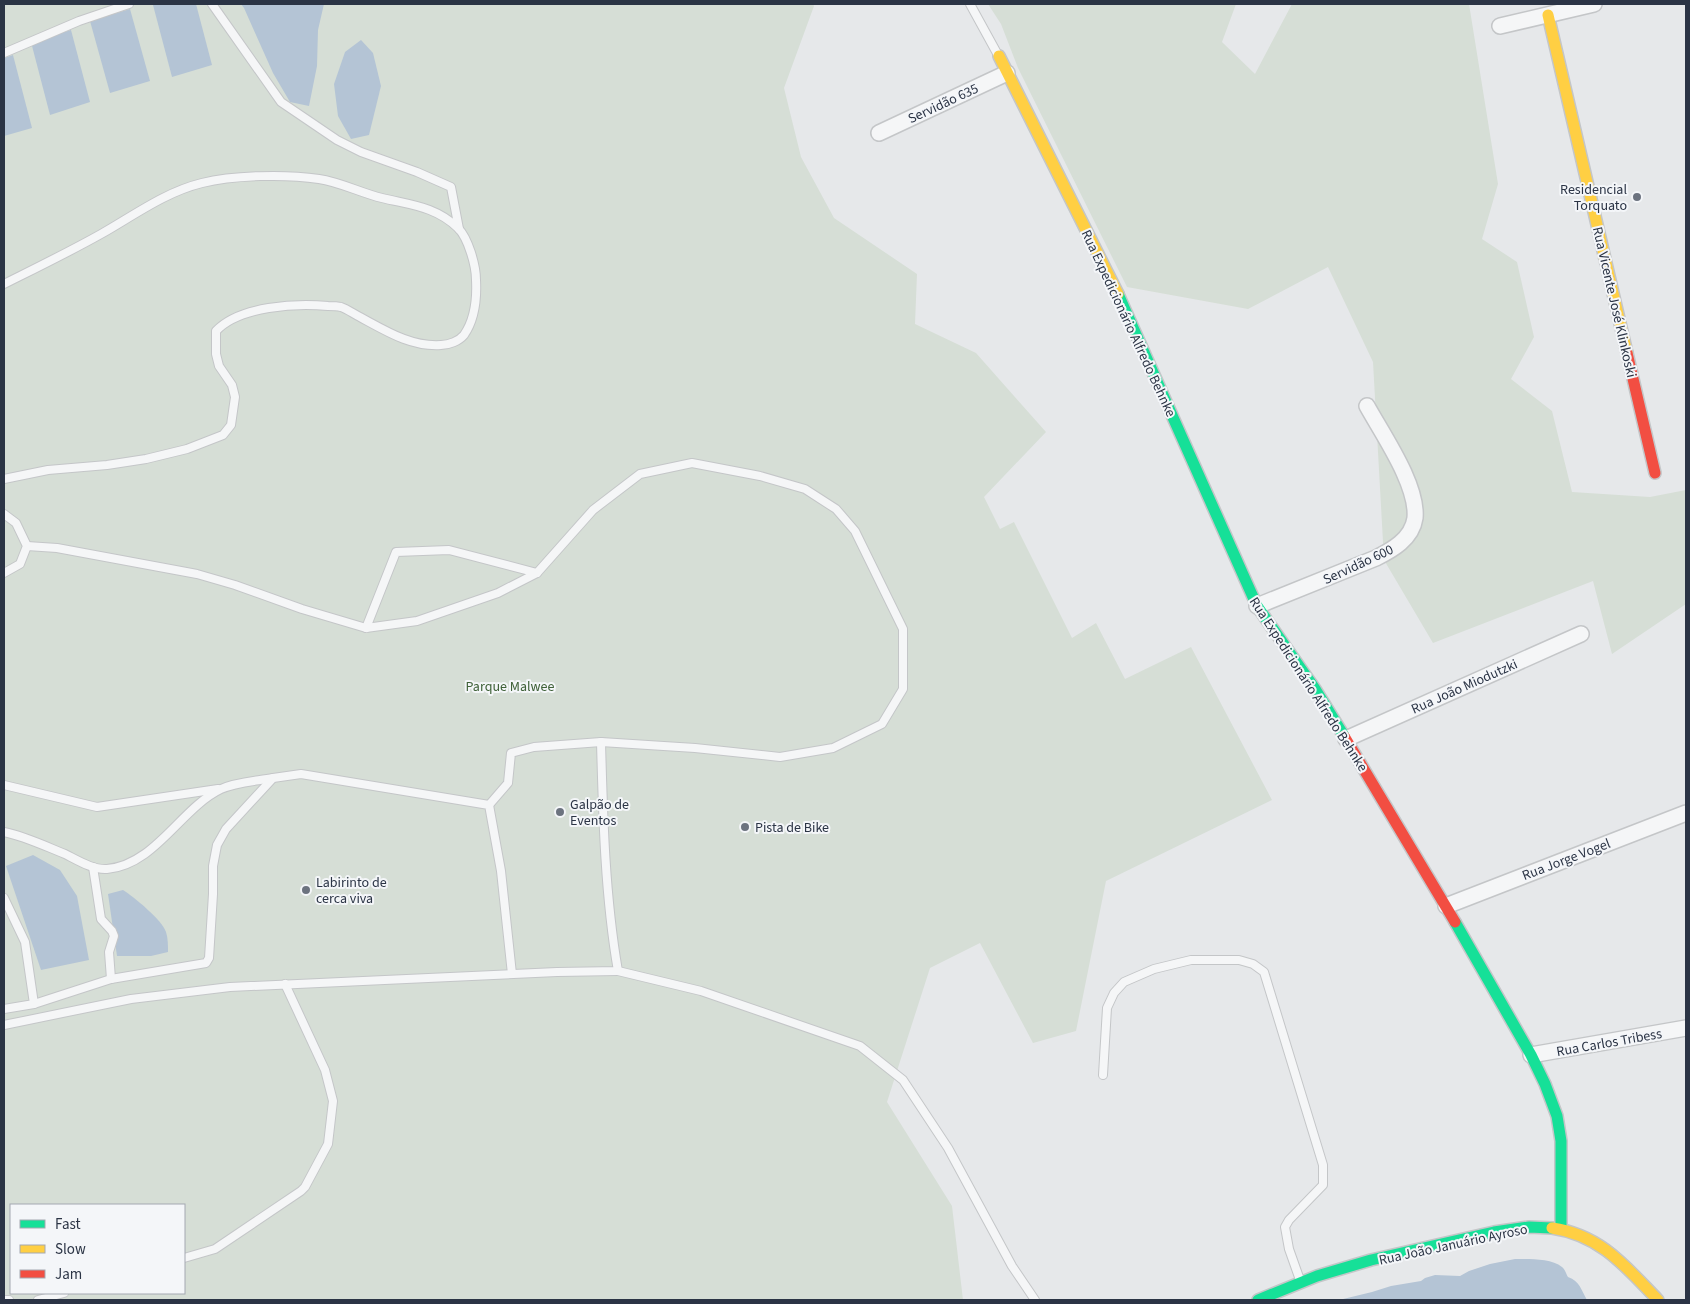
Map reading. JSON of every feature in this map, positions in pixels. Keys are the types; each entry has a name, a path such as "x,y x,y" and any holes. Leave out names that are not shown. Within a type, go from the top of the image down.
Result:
{"street":[{"path":"1500,26 1594,4"},
{"name":"Rua Vicente José Klinkoski","path":"1548,15 1655,473"},
{"name":"Rua Expedicionário Alfredo Behnke","path":"999,56 1115,287 1257,606 1315,689 1346,739 1446,906 1531,1055 1545,1084 1556,1116 1561,1141 1560,1228"},
{"name":"Servidão 635","path":"879,133 1006,73"},
{"name":"Servidão 600","path":"1257,606 1376,558 1395,549 1408,535 1415,519 1412,496 1402,469 1367,406"},
{"name":"Rua João Miodutzki","path":"1346,739 1581,634"},
{"name":"Rua Jorge Vogel","path":"1446,906 1686,813"},
{"name":"Rua Carlos Tribess","path":"1531,1055 1686,1028"},
{"name":"Rua João Januário Ayroso","path":"1258,1300 1300,1282 1350,1266 1483,1235 1523,1228 1542,1227 1560,1228 1581,1235 1602,1246 1658,1300"}],"lane":[{"path":"4,53 79,21 129,4"},
{"path":"212,4 281,102 337,140 361,152 417,172 451,187 459,229"},
{"path":"970,4 999,56"},
{"path":"4,284 83,244 165,197 201,183 237,178 270,177 320,179 382,198 418,205 443,216 459,229 467,240 476,274 473,316 463,336 448,345 426,346 395,336 341,307 311,304 284,305 242,315 222,324 216,330 216,354 219,366 232,386 235,397 231,425 223,435 187,449 146,459 107,465 48,470 4,478"},
{"path":"26,546 57,548 197,574 366,628 417,621 498,594 537,573 593,510 640,474 692,464 760,476 805,489 836,509 854,530 903,629 903,689 882,724 833,748 780,757 695,748 601,742 534,747 511,753 508,783 489,805"},
{"path":"4,514 16,523 26,546 20,564 4,573"},
{"path":"366,628 396,552 449,550 537,573"},
{"path":"601,742 608,901 618,971"},
{"path":"4,785 97,806 221,789 301,774 489,805"},
{"path":"4,1009 34,1004 111,979 206,963 209,958 213,866 217,845 226,829 273,778"},
{"path":"4,832 44,845 93,867 107,869 128,863 151,849 203,800 221,789"},
{"path":"489,805 501,871 512,974"},
{"path":"93,867 101,919 114,936 108,952 111,979"},
{"path":"4,898 25,942 34,1004"},
{"path":"1103,1075 1107,1008 1114,992 1124,982 1154,969 1191,960 1239,960 1253,964 1264,972 1324,1165 1323,1185 1289,1220 1285,1227 1289,1249 1300,1282"},
{"path":"4,1025 166,994 230,987 285,984 618,971 700,991 860,1046 903,1080 948,1148 1012,1266 1035,1300"},
{"path":"185,1258 215,1249 301,1191 328,1144 333,1101 331,1089 325,1070 285,984"},
{"path":"38,1300 60,1294"}],"green space":[{"name":"Parque Malwee","path":"4,4 813,4 814,6 784,88 801,157 834,218 917,274 915,324 976,353 1046,432 984,497 1000,529 1014,522 1072,638 1096,623 1125,679 1191,647 1272,800 1106,881 1076,1031 1033,1043 980,943 930,968 887,1102 952,1206 963,1300 4,1300"},
{"path":"988,4 1236,4 1222,42 1255,74 1292,4 1469,4 1498,184 1482,239 1517,262 1534,337 1511,379 1552,411 1572,492 1650,497 1686,490 1686,604 1612,654 1593,581 1433,643 1384,560 1373,362 1328,267 1248,309 1127,287 1018,68 1001,24"}],"water":[{"path":"196,4 212,65 172,77 153,5"},
{"path":"241,4 324,4 318,30 317,66 309,106 290,102 273,73"},
{"path":"130,9 150,81 110,93 90,21"},
{"path":"71,30 90,102 50,115 31,42"},
{"path":"361,40 373,53 381,86 369,135 351,139 338,116 334,84 345,52"},
{"path":"13,55 32,128 4,136 4,58"},
{"path":"33,855 60,870 77,896 89,960 41,970 6,866"},
{"path":"123,890 159,921 166,932 168,952 151,956 117,956 108,894"},
{"path":"1515,1259 1540,1260 1557,1264 1563,1268 1568,1277 1578,1283 1587,1300 1339,1300 1391,1286 1421,1281 1435,1275 1460,1276 1490,1264"}],"traffic: fast":[{"path":"1118,294 1257,606 1315,689 1344,736"},
{"path":"1455,922 1531,1055 1545,1084 1557,1116 1561,1141 1561,1228"},
{"path":"1258,1300 1317,1276 1371,1260 1494,1232 1529,1227 1552,1228"}],"traffic: slow":[{"path":"1548,15 1627,353"},
{"path":"999,56 1118,294"},
{"path":"1552,1228 1569,1232 1599,1245 1623,1265 1658,1300"}],"traffic: jam":[{"path":"1627,353 1655,473"},
{"path":"1344,736 1455,922"}],"place":[{"name":"Residencial Torquato","path":"1637,197"},
{"name":"Galpão de Eventos","path":"560,812"},
{"name":"Pista de Bike","path":"745,827"},
{"name":"Labirinto de cerca viva","path":"306,890"}]}
